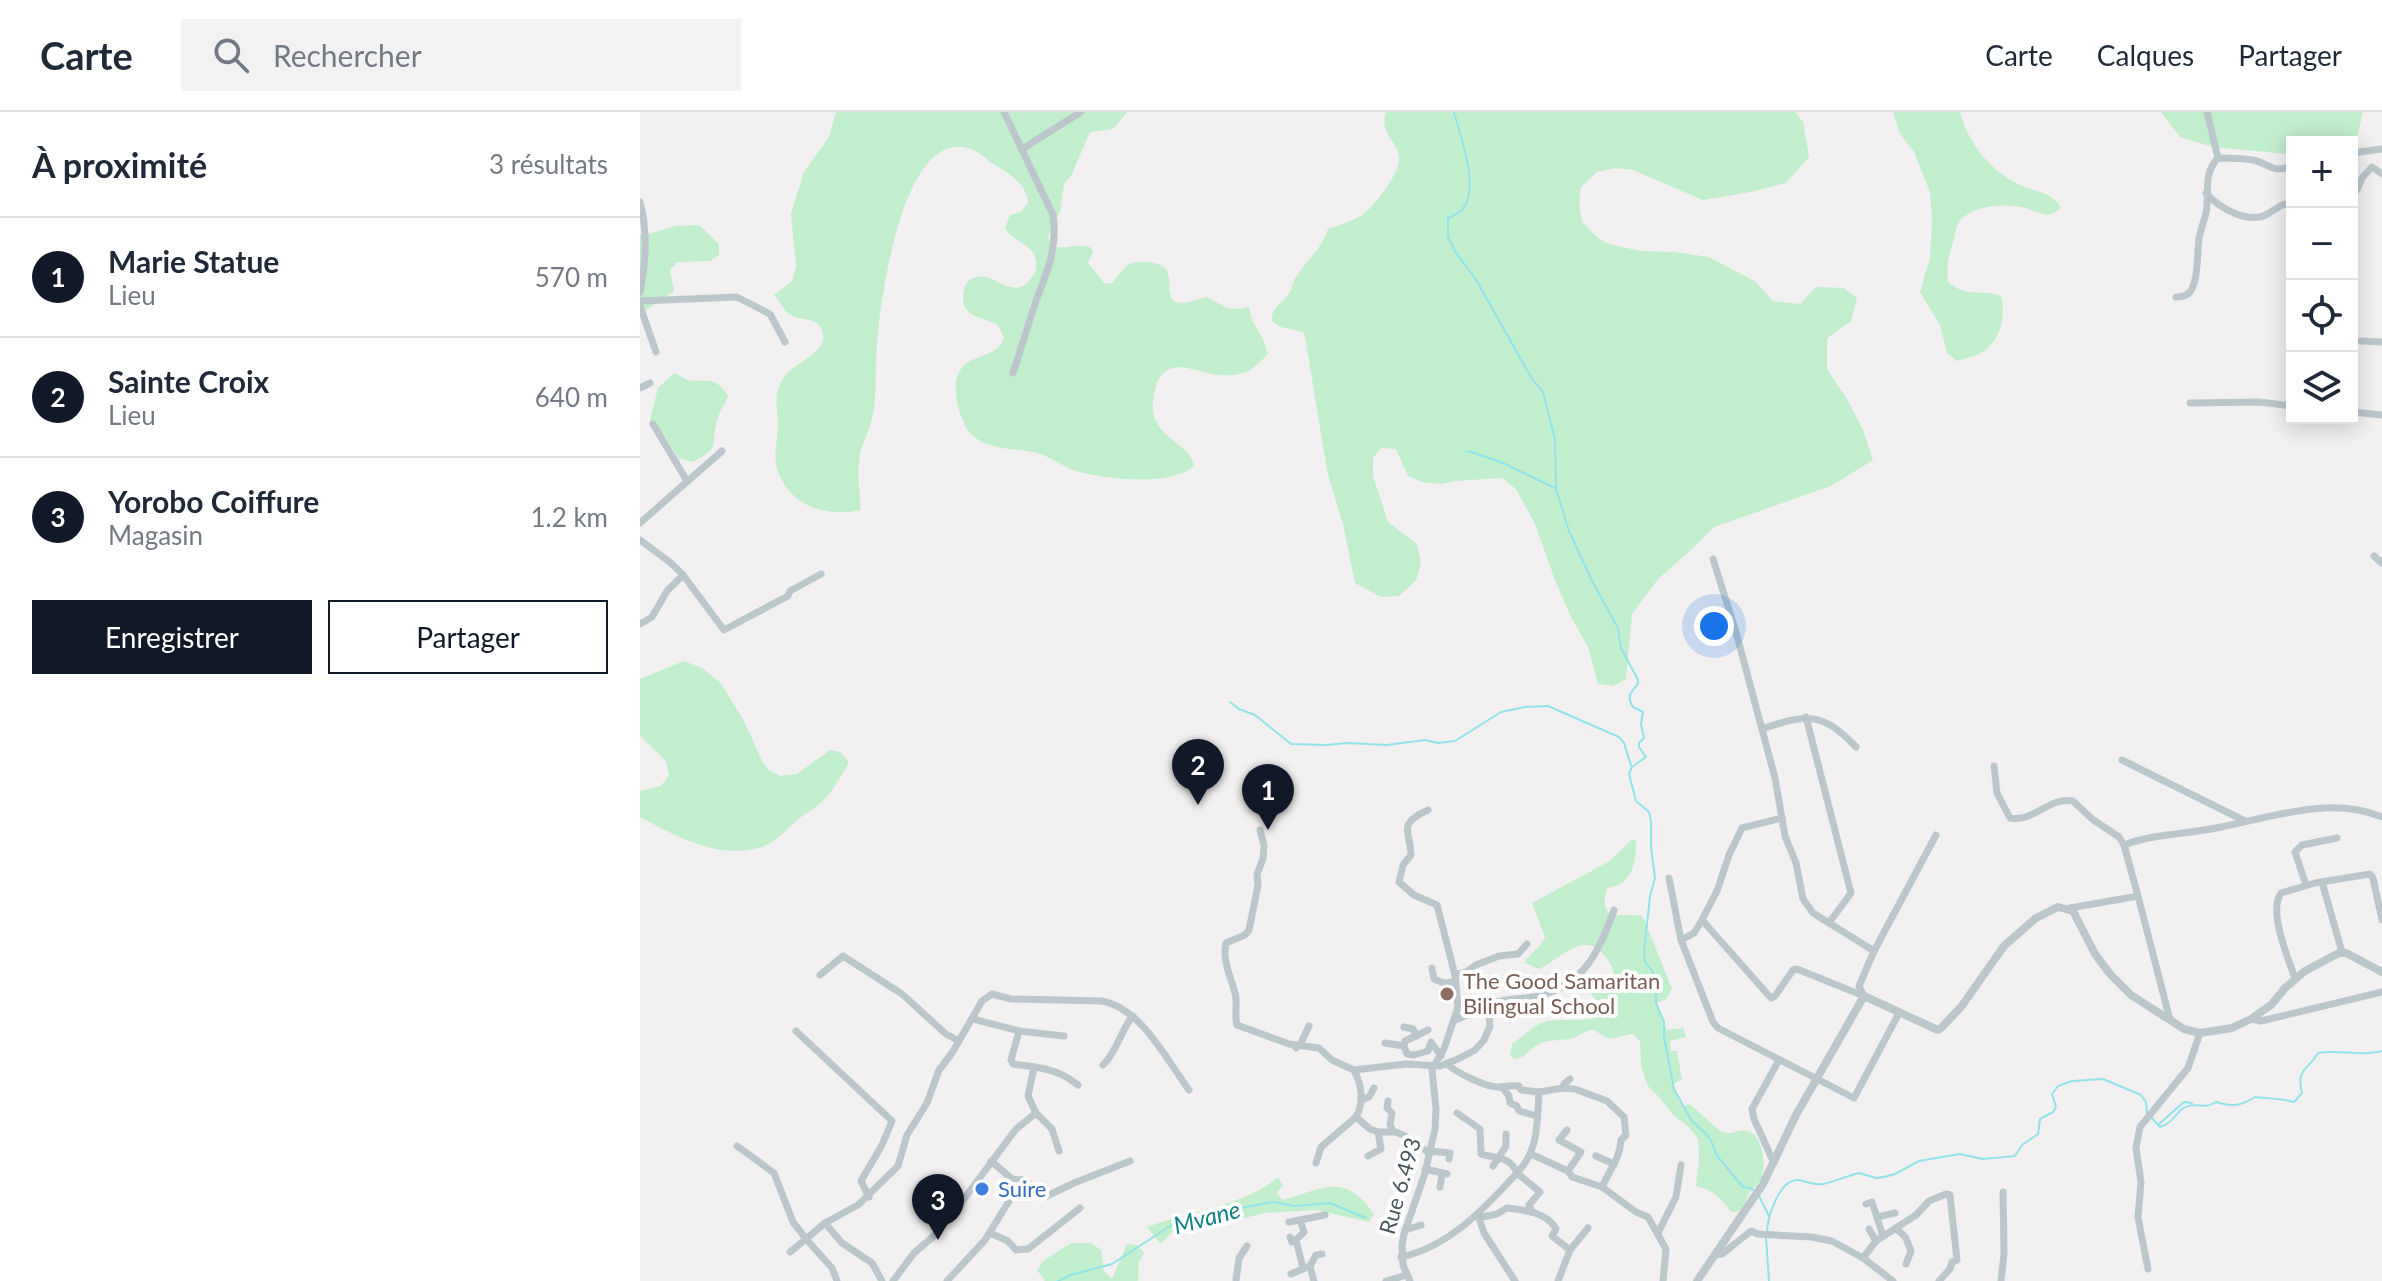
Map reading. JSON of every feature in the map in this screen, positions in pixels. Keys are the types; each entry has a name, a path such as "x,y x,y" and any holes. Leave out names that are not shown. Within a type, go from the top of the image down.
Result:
{"street":[{"path":"1004,112 1053,215 1055,228 1050,265 1013,373"},
{"path":"1022,149 1081,112"},
{"path":"2207,112 2218,158"},
{"path":"2358,152 2382,149"},
{"path":"2176,297 2186,296 2193,283 2206,211 2207,180 2212,164 2218,158 2256,161 2277,170 2286,168"},
{"path":"2358,188 2372,167 2382,174"},
{"path":"2206,193 2213,201 2238,216 2255,218 2286,204"},
{"path":"640,202 646,233 645,267 640,292"},
{"path":"656,352 640,303 737,297 770,314 785,342"},
{"path":"2361,341 2382,342"},
{"path":"640,388 650,383"},
{"path":"2190,403 2259,402 2286,405"},
{"path":"2358,413 2382,415"},
{"path":"653,424 687,481"},
{"path":"640,523 722,451"},
{"path":"640,540 683,575 724,630 788,596 790,591 821,574"},
{"path":"2374,556 2382,563"},
{"path":"1713,559 1775,778 1785,836 1796,863 1803,899 1813,913 1874,951"},
{"path":"640,624 652,617 667,591 683,575"},
{"path":"1762,729 1806,717 1840,730 1856,747"},
{"path":"1806,717 1851,893 1829,923"},
{"path":"2122,760 2245,821"},
{"path":"1994,766 1997,793 2010,818 2015,820 2055,801 2073,801 2092,819 2119,837 2124,845 2170,1020"},
{"path":"2124,845 2325,807 2369,811 2382,817"},
{"path":"1428,810 1408,824 1405,832 1411,855 1403,865 1399,882 1414,895 1437,905 1455,978 1458,994 1455,1020 1434,1066"},
{"path":"1398,818 1408,824"},
{"path":"1681,940 1694,933 1702,920 1742,828 1782,818"},
{"path":"1260,830 1264,845 1263,859 1257,874 1258,885 1249,930 1226,943 1225,947 1227,967 1236,995 1237,1025 1297,1047 1319,1048 1332,1060 1354,1070 1406,1064 1434,1066 1447,1064 1470,1053 1484,1040 1490,1026 1488,1005"},
{"path":"1864,996 1859,986 1874,951 1936,835"},
{"path":"2306,885 2295,852 2302,845 2337,838"},
{"path":"2295,978 2285,950 2276,900 2281,893 2306,885 2370,874 2382,920"},
{"path":"1669,878 1681,940 1715,1025 1854,1098 1899,1013"},
{"path":"2322,882 2342,952 2382,972"},
{"path":"1702,920 1771,998 1797,969 1931,1028 1941,1028 1961,1007 2004,946 2045,912 2058,907 2070,908 2138,896"},
{"path":"2070,908 2095,954 2131,995 2184,1029 2200,1033 2218,1032 2251,1019 2271,1005 2295,978 2322,960 2342,952"},
{"path":"1455,1020 1500,1001 1537,997 1571,982 1583,972 1592,958 1606,934 1614,910"},
{"path":"1432,968 1434,979 1446,983 1476,965 1499,956 1518,954 1527,944"},
{"path":"820,975 843,956 902,994 946,1034 959,1041"},
{"path":"2251,1019 2261,1021 2382,992"},
{"path":"790,1252 825,1223 844,1215 869,1197 898,1166 908,1132 927,1103 939,1070 985,997 992,994 1011,999 1102,1001 1115,1005 1133,1016 1189,1090"},
{"path":"1697,1281 1751,1203 1796,1115 1864,996"},
{"path":"1103,1065 1112,1057 1123,1028 1133,1016"},
{"path":"973,1019 1019,1031 1064,1036"},
{"path":"1297,1047 1309,1026"},
{"path":"1404,1027 1413,1029 1417,1036"},
{"path":"1428,1030 1405,1041 1407,1054 1428,1051 1431,1042 1441,1056"},
{"path":"796,1031 891,1119 882,1145 861,1181 869,1197"},
{"path":"1019,1031 1011,1062 1061,1073 1078,1085"},
{"path":"2148,1269 2138,1217 2141,1182 2137,1134 2188,1068 2194,1058 2200,1033"},
{"path":"1385,1043 1404,1046"},
{"path":"1774,1163 1752,1109 1779,1060"},
{"path":"1447,1064 1467,1077 1502,1087 1519,1086 1521,1090 1539,1092 1575,1089 1607,1101 1624,1117 1626,1135 1621,1140 1620,1154 1602,1187"},
{"name":"Rue 6.493","path":"1408,1278 1401,1257 1405,1230 1435,1129 1434,1066"},
{"path":"1034,1067 1028,1096 1036,1113 1052,1129 1059,1151"},
{"path":"1316,1163 1321,1147 1356,1117 1361,1100 1354,1070"},
{"path":"1563,1088 1570,1079"},
{"path":"1502,1087 1510,1103 1517,1106 1521,1117 1537,1116"},
{"path":"1361,1100 1369,1097 1374,1088"},
{"path":"1401,1257 1434,1246 1478,1215 1528,1162 1539,1092"},
{"path":"1388,1101 1393,1131"},
{"path":"893,1281 914,1253 935,1235 1016,1129 1036,1113"},
{"path":"1457,1113 1480,1129 1481,1154 1499,1156 1540,1192 1529,1205 1532,1212"},
{"path":"1356,1117 1365,1126 1379,1132 1393,1131 1429,1152 1450,1153 1449,1159"},
{"path":"1368,1156 1381,1149 1379,1132 1382,1122"},
{"path":"1567,1130 1559,1140 1581,1152 1568,1171"},
{"path":"1493,1166 1506,1146 1506,1134"},
{"path":"737,1146 774,1173 793,1222 832,1268 837,1281"},
{"path":"1531,1154 1568,1171 1572,1177 1602,1187 1648,1217 1666,1249 1663,1281"},
{"path":"1596,1156 1614,1164"},
{"path":"991,1161 1012,1179 1022,1180 1047,1196 1130,1161"},
{"path":"1658,1233 1676,1197 1681,1165"},
{"path":"1425,1169 1445,1174 1440,1187"},
{"path":"947,1281 990,1233 1022,1180"},
{"path":"2001,1281 2003,1192"},
{"path":"1863,1258 1880,1238 1897,1229 1929,1201 1950,1195 1957,1260 1952,1262 1939,1281"},
{"path":"1866,1204 1872,1202 1880,1238"},
{"path":"990,1233 1008,1241 1016,1250 1028,1249 1080,1208"},
{"path":"1478,1215 1496,1215 1507,1208 1532,1212 1553,1223 1556,1229 1552,1236 1570,1250"},
{"path":"1877,1217 1895,1213"},
{"path":"1289,1222 1325,1215"},
{"path":"1478,1215 1490,1243 1515,1281"},
{"path":"1300,1220 1304,1232 1293,1238 1314,1281"},
{"path":"825,1223 842,1243 872,1263 882,1281"},
{"path":"1405,1230 1421,1225"},
{"path":"1558,1281 1570,1250 1588,1228"},
{"path":"1869,1229 1871,1236 1880,1238"},
{"path":"1897,1229 1910,1248 1906,1264"},
{"path":"1715,1255 1722,1254 1751,1231 1758,1234 1833,1237 1893,1281"},
{"path":"1236,1281 1239,1258 1247,1246"},
{"path":"1291,1274 1306,1267 1316,1255 1322,1254"},
{"path":"1386,1281 1408,1278"}],"green space":[{"path":"836,112 1127,112 1113,129 1089,134 1072,174 1064,184 1060,211 1048,237 1052,246 1082,245 1091,248 1093,252 1088,263 1105,284 1112,283 1130,264 1150,262 1167,271 1174,302 1186,303 1206,297 1230,308 1249,307 1268,354 1257,365 1243,373 1228,375 1178,367 1165,372 1156,386 1153,414 1157,424 1185,451 1194,466 1184,473 1154,479 1103,477 1071,469 1037,453 987,444 969,432 957,398 959,374 970,361 994,351 1004,338 998,325 967,310 963,298 965,287 972,278 984,277 1016,288 1034,275 1036,264 1028,247 1005,228 1010,215 1021,212 1028,203 1023,188 1008,173 974,150 946,149 928,163 913,186 893,246 879,323 874,409 859,461 861,510 822,510 799,500 790,492 782,481 776,463 777,395 788,372 820,347 823,334 813,321 789,314 774,295 792,281 796,266 791,214 804,172 829,137"},
{"path":"1386,112 1795,112 1803,122 1809,157 1786,183 1703,200 1633,170 1615,168 1597,172 1581,187 1579,203 1582,222 1609,244 1640,251 1709,257 1756,282 1773,301 1800,304 1816,287 1844,288 1857,298 1851,321 1827,338 1827,369 1863,430 1873,460 1831,486 1714,527 1658,579 1632,614 1626,679 1613,686 1598,684 1588,647 1570,615 1535,524 1516,489 1502,478 1440,484 1422,482 1408,476 1396,449 1381,448 1373,458 1373,476 1388,522 1417,544 1421,564 1416,580 1399,596 1381,597 1355,583 1343,524 1327,471 1303,332 1281,327 1272,321 1272,316 1328,229 1362,215 1391,180 1399,158 1385,126"},
{"path":"1893,112 1960,112 1969,136 1993,167 2013,181 2047,195 2059,204 2060,209 2047,215 2018,206 2000,206 1973,212 1960,221 1949,255 1948,282 1969,292 2001,296 2003,309 2000,330 1993,343 1982,353 1957,361 1947,353 1940,325 1920,292 1930,258 1930,192 1914,152 1900,134"},
{"path":"2161,112 2363,112 2357,136 2286,136 2286,154 2213,147 2180,137"},
{"path":"699,225 719,244 719,255 710,261 677,262 670,270 674,291 640,314 640,234 676,226"},
{"path":"674,373 685,379 718,384 728,396 717,420 714,445 693,462 678,458 650,420 658,388"},
{"path":"684,661 702,668 720,682 769,770 780,776 797,774 830,750 840,752 849,762 821,803 762,847 746,851 715,849 683,839 640,817 640,791 661,786 669,775 666,761 640,736 640,679"},
{"path":"1636,839 1632,871 1623,882 1607,888 1605,907 1612,914 1642,916 1672,989 1666,999 1657,1003 1667,1030 1683,1028 1686,1037 1670,1041 1671,1051 1677,1051 1682,1080 1673,1084 1679,1102 1683,1106 1689,1104 1723,1132 1748,1131 1760,1144 1764,1165 1762,1177 1735,1212 1731,1212 1712,1192 1696,1186 1698,1139 1648,1086 1641,1066 1640,1041 1633,1034 1611,1038 1591,1030 1573,1038 1541,1043 1519,1058 1514,1059 1510,1055 1512,1044 1541,1024 1592,1019 1604,1014 1605,1009 1585,984 1588,979 1605,981 1614,976 1609,961 1594,947 1578,946 1539,969 1525,963 1545,937 1532,903 1610,861"},
{"path":"1278,1177 1283,1186 1277,1192 1282,1200 1322,1188 1343,1188 1353,1192 1374,1214 1369,1222 1316,1210 1264,1213 1229,1222 1175,1229 1161,1244 1147,1227 1250,1195"},
{"path":"1071,1243 1091,1243 1101,1250 1104,1271 1112,1279 1127,1244 1137,1245 1144,1253 1139,1262 1138,1281 1045,1281 1037,1270 1043,1261"}],"waterway":[{"path":"1454,112 1467,160 1470,186 1463,209 1448,218 1448,237 1532,379 1543,392 1555,439 1556,489 1569,531 1618,628 1621,648 1638,680 1630,700 1633,707 1643,712 1641,724 1644,738 1639,747 1646,757 1632,767 1629,774 1636,801 1649,812 1655,878 1644,952 1645,962 1656,976 1656,1003 1664,1022 1674,1089 1691,1120 1711,1141 1717,1156 1743,1187 1754,1191"},
{"path":"1468,451 1501,462 1555,488"},
{"path":"1230,702 1255,715 1291,744 1327,745 1455,741 1501,712 1548,706 1619,737 1631,765"},
{"path":"1767,1231 1776,1200 1791,1181 1820,1184 1859,1173 1884,1177 1919,1161 1960,1154 1983,1159 2015,1156 2022,1145 2038,1134 2040,1119 2053,1112 2056,1107 2052,1094 2058,1086 2072,1081 2103,1079 2141,1095 2146,1102 2147,1113 2160,1127 2191,1105 2207,1106 2216,1102 2236,1105 2255,1097 2294,1102 2302,1093 2302,1074 2318,1053 2382,1051"},
{"path":"2159,1124 2184,1102 2192,1103"},
{"path":"1759,1196 1769,1216"},
{"name":"Mvane","path":"1058,1281 1112,1264 1170,1226 1188,1220 1217,1217 1234,1209 1274,1202 1295,1206 1330,1203 1366,1218"},
{"path":"1766,1238 1769,1281"}],"place":[{"name":"Sainte Croix","path":"1198,805"},
{"name":"Marie Statue","path":"1268,830"},
{"name":"The Good Samaritan Bilingual School","path":"1447,994"},
{"name":"Suire","path":"982,1189"},
{"name":"Yorobo Coiffure","path":"938,1240"}]}
